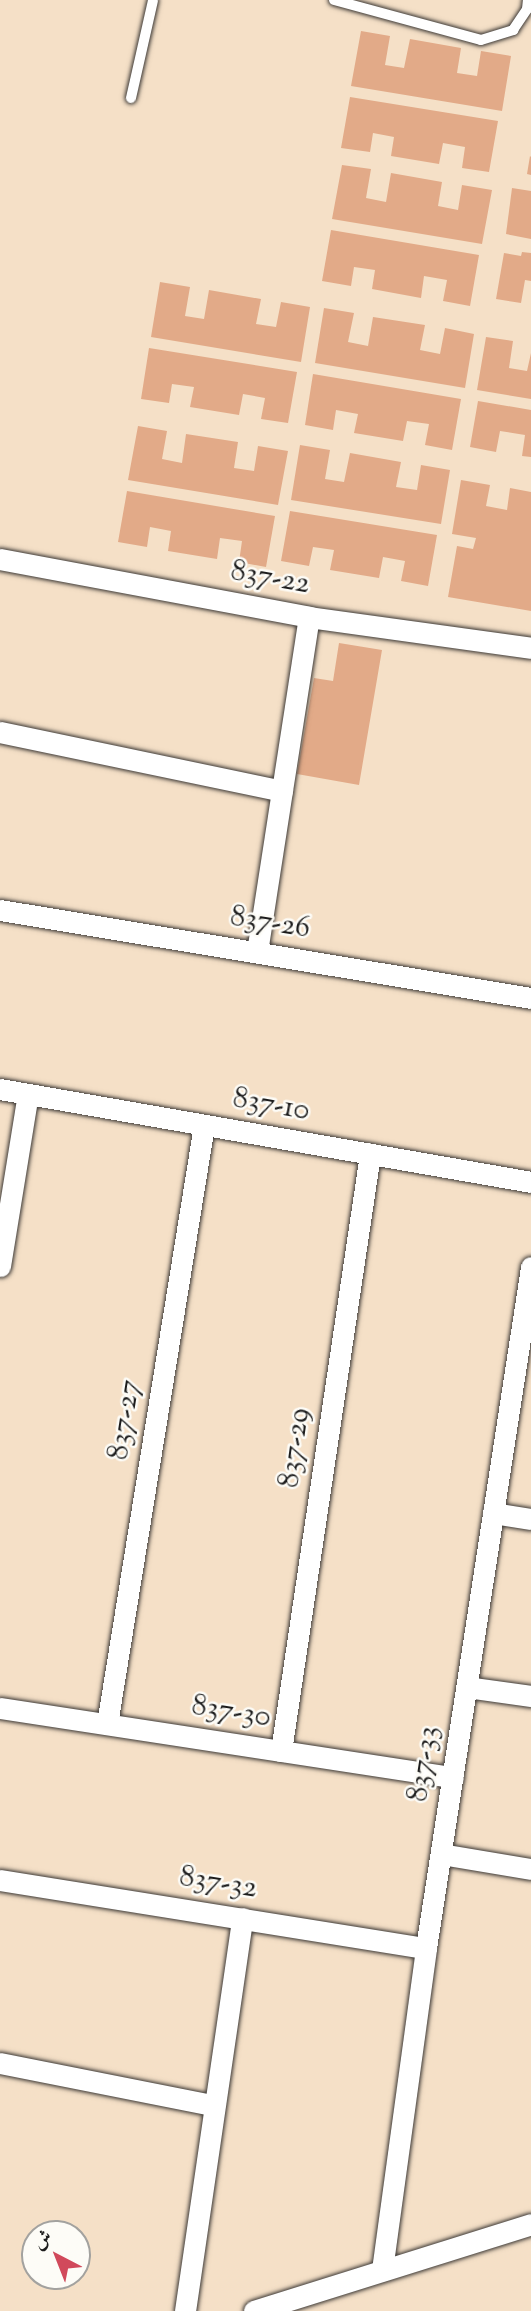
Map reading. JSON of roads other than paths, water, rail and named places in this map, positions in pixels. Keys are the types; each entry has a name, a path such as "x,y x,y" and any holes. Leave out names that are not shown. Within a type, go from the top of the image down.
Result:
{"street":[{"name":"837-22","path":"0,559 309,617 531,648"},
{"path":"257,952 309,617"},
{"path":"0,732 282,791"},
{"name":"837-26","path":"0,909 531,998"},
{"name":"837-10","path":"0,1089 531,1182"},
{"path":"0,1266 29,1094"},
{"name":"837-27","path":"107,1724 204,1125"},
{"name":"837-29","path":"281,1751 370,1154"},
{"name":"837-33","path":"382,2270 426,1948 493,1513 525,1343 531,1267"},
{"path":"493,1513 531,1519"},
{"path":"467,1686 531,1696"},
{"name":"837-30","path":"0,1708 453,1777"},
{"path":"441,1853 531,1868"},
{"name":"837-32","path":"0,1880 426,1948"},
{"path":"185,2311 242,1919"},
{"path":"0,2063 213,2105"},
{"path":"254,2311 531,2224"}],"lane":[{"path":"131,98 153,0"},
{"path":"334,0 481,40 513,30 527,9 528,0"}]}
